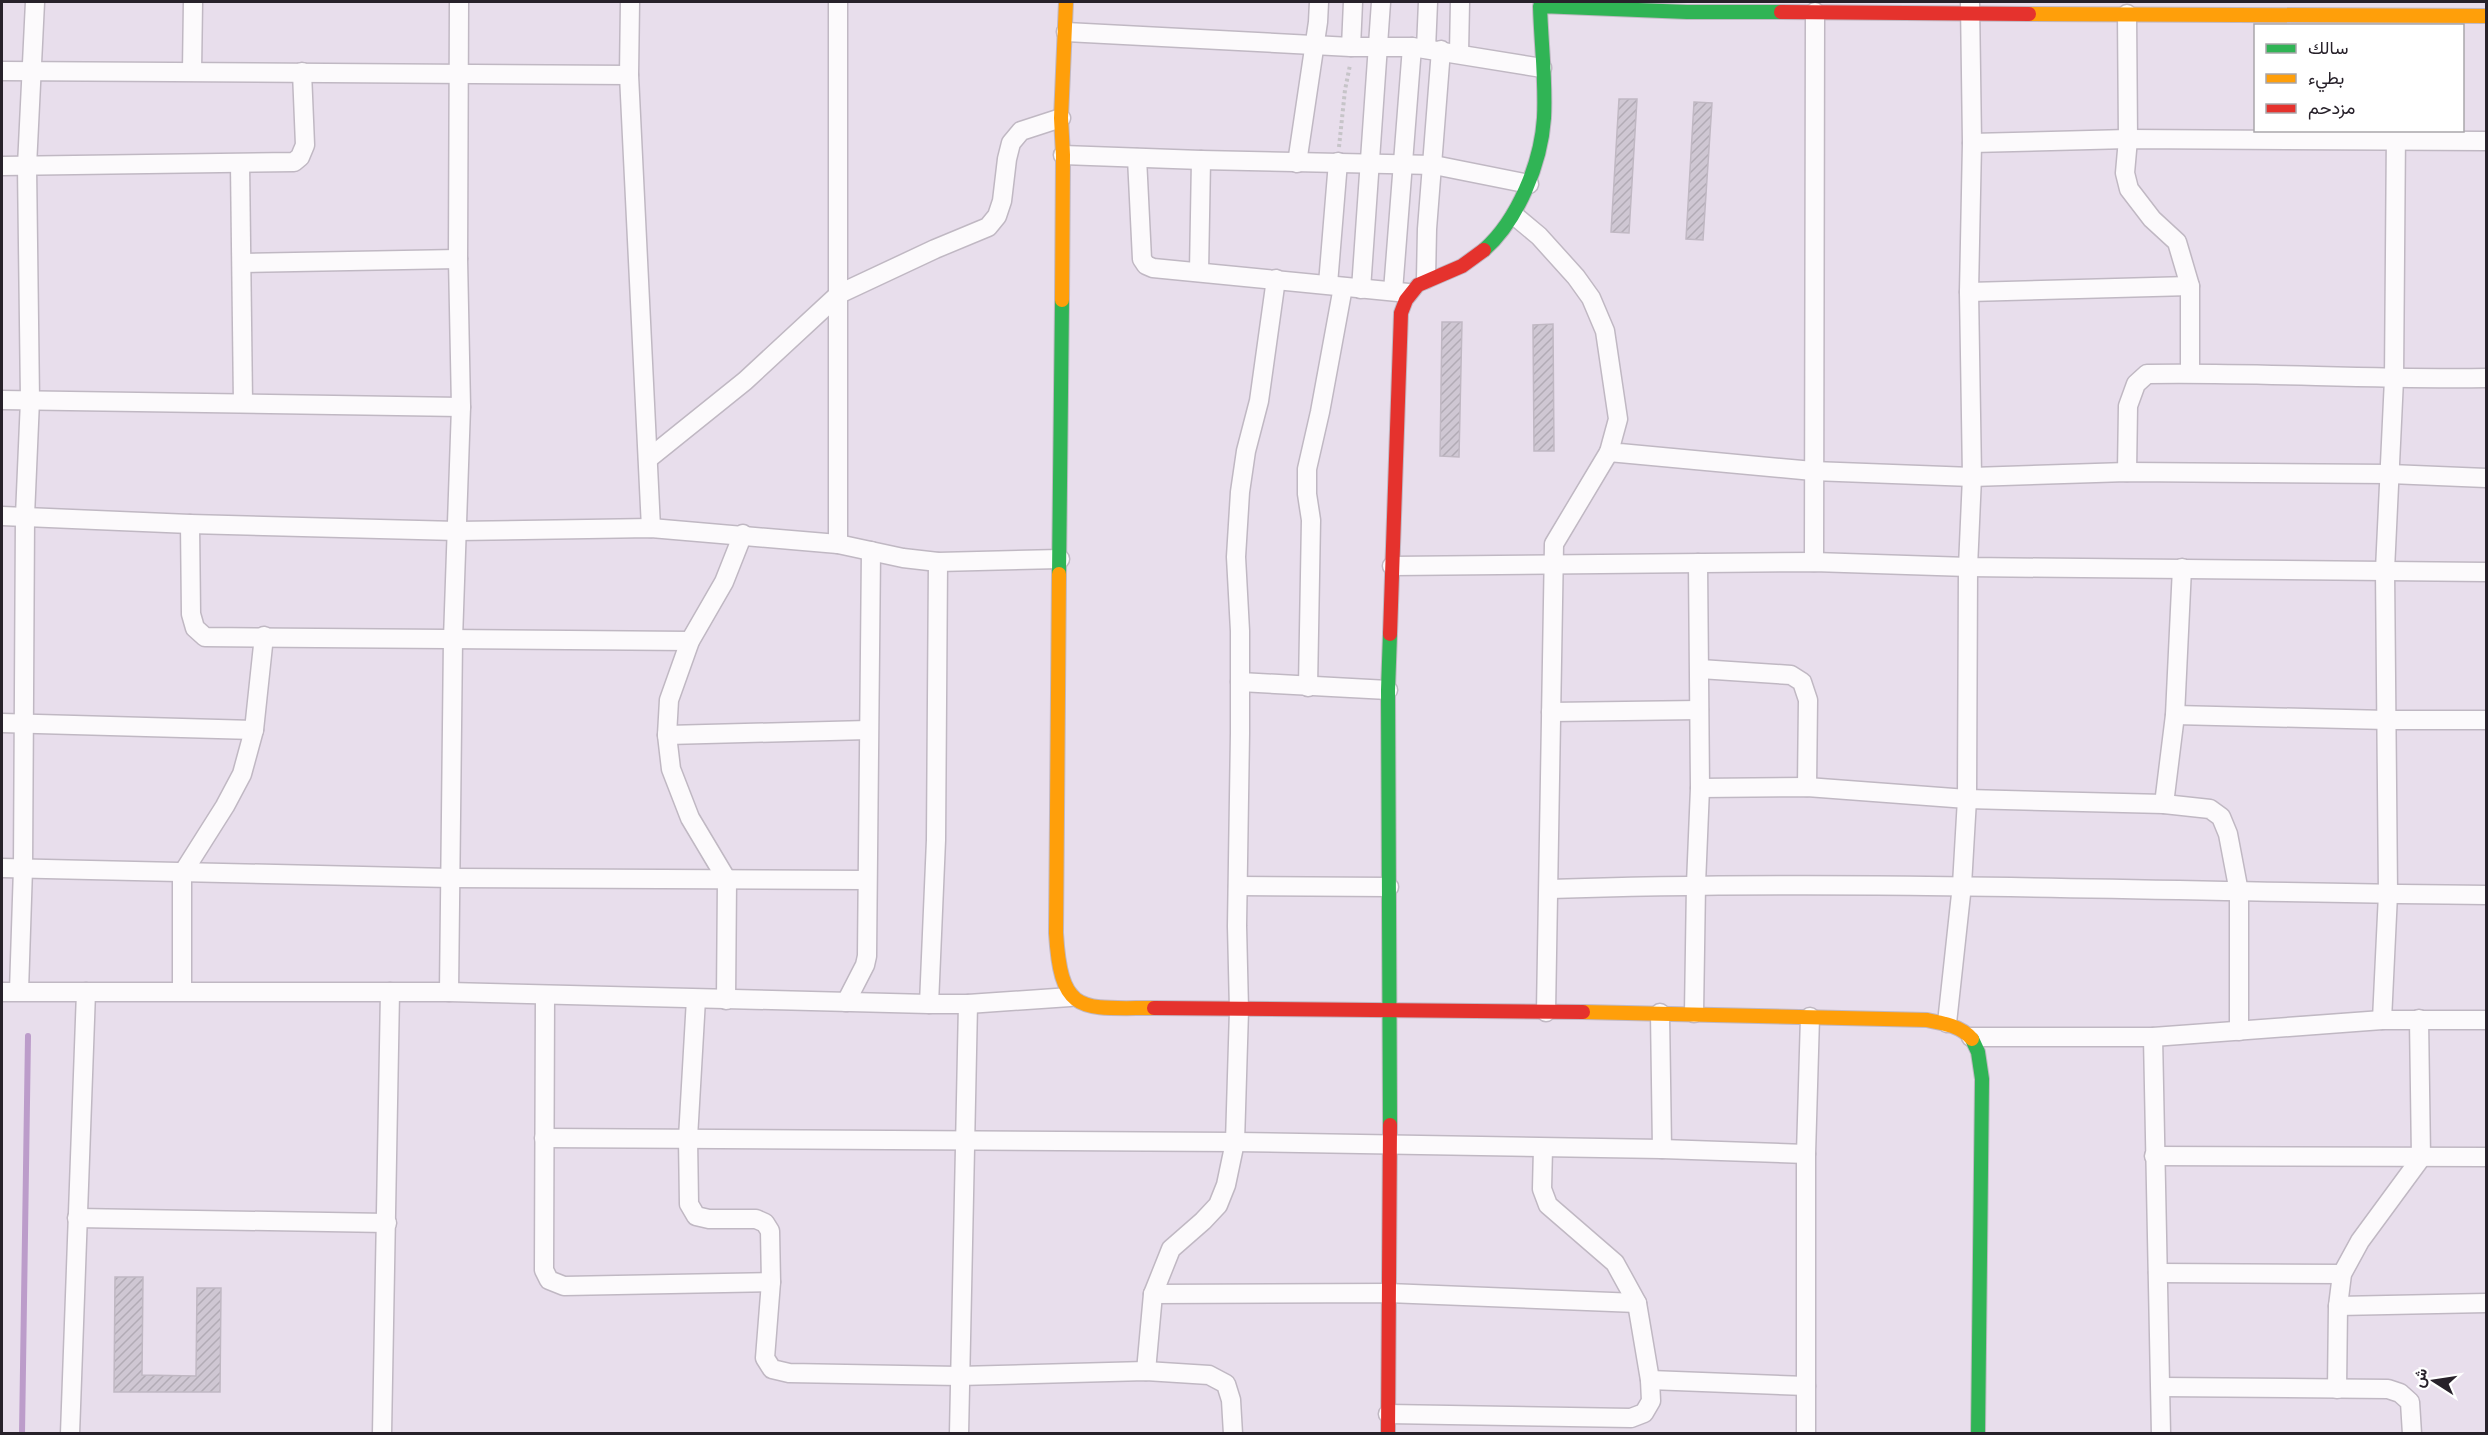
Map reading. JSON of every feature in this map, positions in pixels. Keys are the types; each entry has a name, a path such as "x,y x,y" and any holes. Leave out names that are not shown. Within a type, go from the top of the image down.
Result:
{"street":[{"path":"34,2 27,166 30,400 25,516 23,868 10,991 448,992 929,1004 968,1004 1070,997 1086,1005 1110,1008 1694,1013 1916,1019 1947,1023 1959,1027 1971,1037 1981,1055 1983,1079 1978,1434"},
{"path":"192,71 193,2"},
{"path":"448,992 453,639 461,407 458,259 459,2"},
{"path":"630,2 629,75 651,528"},
{"path":"838,2 838,544"},
{"path":"1066,2 1061,118 1063,155 1056,933 1059,974 1070,997"},
{"path":"1297,163 1319,2"},
{"path":"1351,47 1353,2"},
{"path":"1361,289 1380,2"},
{"path":"1426,279 1427,229 1434,165 1434,50 1428,2"},
{"path":"1388,1434 1391,1011 1388,690 1401,313 1401,165 1434,50 1460,2"},
{"path":"1137,158 1142,259 1146,265 1153,268 1400,292 1426,279 1460,267 1495,242 1515,216 1529,184 1545,117 1539,4 1815,12 1970,8 2127,14 2241,8 2487,16"},
{"path":"1947,1023 1962,885 1967,799 1968,567 1972,477 1969,292 1972,142 1970,8"},
{"path":"1814,562 1815,12"},
{"path":"2127,14 2128,139 2125,172 2129,189 2152,219 2177,242 2190,286 2190,373"},
{"path":"1066,32 1434,50 1542,68"},
{"path":"2,71 629,75"},
{"path":"2,166 294,162 300,158 305,145 302,72"},
{"path":"648,459 745,381 839,294 988,227 998,216 1011,143 1021,131 1061,118"},
{"path":"1972,142 2396,135 2487,141"},
{"path":"2382,1020 2388,894 2385,570 2394,379 2396,135"},
{"path":"1063,155 1434,165 1529,184"},
{"path":"1199,272 1201,160"},
{"path":"1308,687 1311,520 1307,494 1307,469 1320,412 1335,286 1338,162"},
{"path":"240,164 243,403"},
{"path":"1515,216 1539,236 1576,277 1591,298 1605,330 1618,419 1609,452 1554,544 1550,889 1546,1012"},
{"path":"242,263 458,259"},
{"path":"1146,1371 1154,1294 1171,1249 1218,1205 1226,1185 1235,1142 1239,1010 1240,682 1236,556 1240,492 1246,451 1259,400 1276,279"},
{"path":"1969,292 2190,286"},
{"path":"2127,472 2128,406 2136,384 2147,374 2190,373 2394,379 2487,378"},
{"path":"2,400 461,407"},
{"path":"1609,452 1813,471 1972,477 2127,472 2390,474 2487,478"},
{"path":"2,516 190,524 457,531 651,528 743,534 838,544 938,562 1060,559"},
{"path":"190,524 191,614 195,628 205,637 690,641"},
{"path":"726,1000 727,880 690,818 671,769 667,735 669,700 690,641 724,582 743,534"},
{"path":"846,1002 865,965 867,956 871,551"},
{"path":"929,1004 936,840 938,562"},
{"path":"1392,566 1814,562 1968,567 2487,572"},
{"path":"1694,1013 1700,788 1698,563"},
{"path":"2164,804 2175,715 2182,568"},
{"path":"182,991 182,874 225,806 242,774 254,730 264,636"},
{"path":"1700,669 1791,675 1802,682 1808,700 1807,787"},
{"path":"1240,682 1388,690"},
{"path":"1551,712 1699,710"},
{"path":"2175,715 2487,720"},
{"path":"2,723 254,730"},
{"path":"667,735 868,730"},
{"path":"1700,788 1807,787 1967,799 2164,804 2210,809 2221,817 2228,834 2239,892 2239,1031"},
{"path":"2,868 182,874 450,878 866,880"},
{"path":"1550,889 1696,884 1962,885 2487,895"},
{"path":"1238,886 1389,887"},
{"path":"70,1434 86,992"},
{"path":"382,1434 390,992"},
{"path":"545,995 544,1270 549,1280 554,1284 564,1286 771,1282"},
{"path":"696,999 688,1138 689,1204 696,1216 709,1219 756,1219 765,1223 770,1231 771,1282 765,1358 772,1369 789,1373 959,1376 1146,1371 1209,1375 1226,1384 1231,1400 1233,1434"},
{"path":"959,1434 968,1004"},
{"path":"1660,1013 1662,1149"},
{"path":"1806,1434 1806,1154 1810,1017"},
{"path":"2337,1389 2338,1305 2342,1274 2360,1241 2421,1158 2419,1019"},
{"path":"1971,1037 2153,1037 2382,1020 2487,1020"},
{"path":"2153,1037 2162,1434"},
{"path":"544,1138 1235,1142 1662,1149 1806,1154"},
{"path":"1388,1414 1631,1418 1644,1413 1651,1401 1650,1380 1637,1303 1615,1263 1548,1205 1542,1190 1543,1148"},
{"path":"2154,1156 2487,1157"},
{"path":"77,1218 387,1223"},
{"path":"2158,1273 2342,1274"},
{"path":"1154,1294 1388,1293 1637,1303"},
{"path":"2338,1305 2487,1303"},
{"path":"1650,1380 1806,1386"},
{"path":"2162,1387 2388,1389 2400,1393 2410,1402 2412,1434"}],"path":[{"path":"1338,162 1351,47"}],"building":[{"path":"1619,99 1637,99 1629,233 1611,232"},
{"path":"1694,102 1712,103 1703,240 1686,239"},
{"path":"1442,322 1462,322 1459,457 1440,456"},
{"path":"1553,324 1554,451 1534,451 1533,325"},
{"path":"115,1277 143,1277 142,1375 196,1376 197,1288 221,1288 220,1392 114,1392"}],"waterway":[{"path":"22,1434 28,1036"}],"traffic: fast":[{"path":"1484,250 1496,238 1517,207 1526,190 1538,153 1544,118 1540,6 1687,12 1781,12"},
{"path":"1059,574 1062,300"},
{"path":"1390,634 1388,690 1390,1125"},
{"path":"1972,1039 1978,1052 1982,1079 1978,1434"}],"traffic: slow":[{"path":"1062,300 1061,118 1066,2"},
{"path":"2029,14 2486,16"},
{"path":"1059,574 1056,933 1063,980 1070,993 1080,1002 1092,1006 1154,1008"},
{"path":"1583,1012 1927,1020 1957,1028 1972,1039"}],"traffic: jam":[{"path":"1781,12 2029,14"},
{"path":"1390,634 1401,313 1406,300 1418,285 1462,266 1484,250"},
{"path":"1154,1008 1583,1012"},
{"path":"1388,1434 1390,1125"}]}
